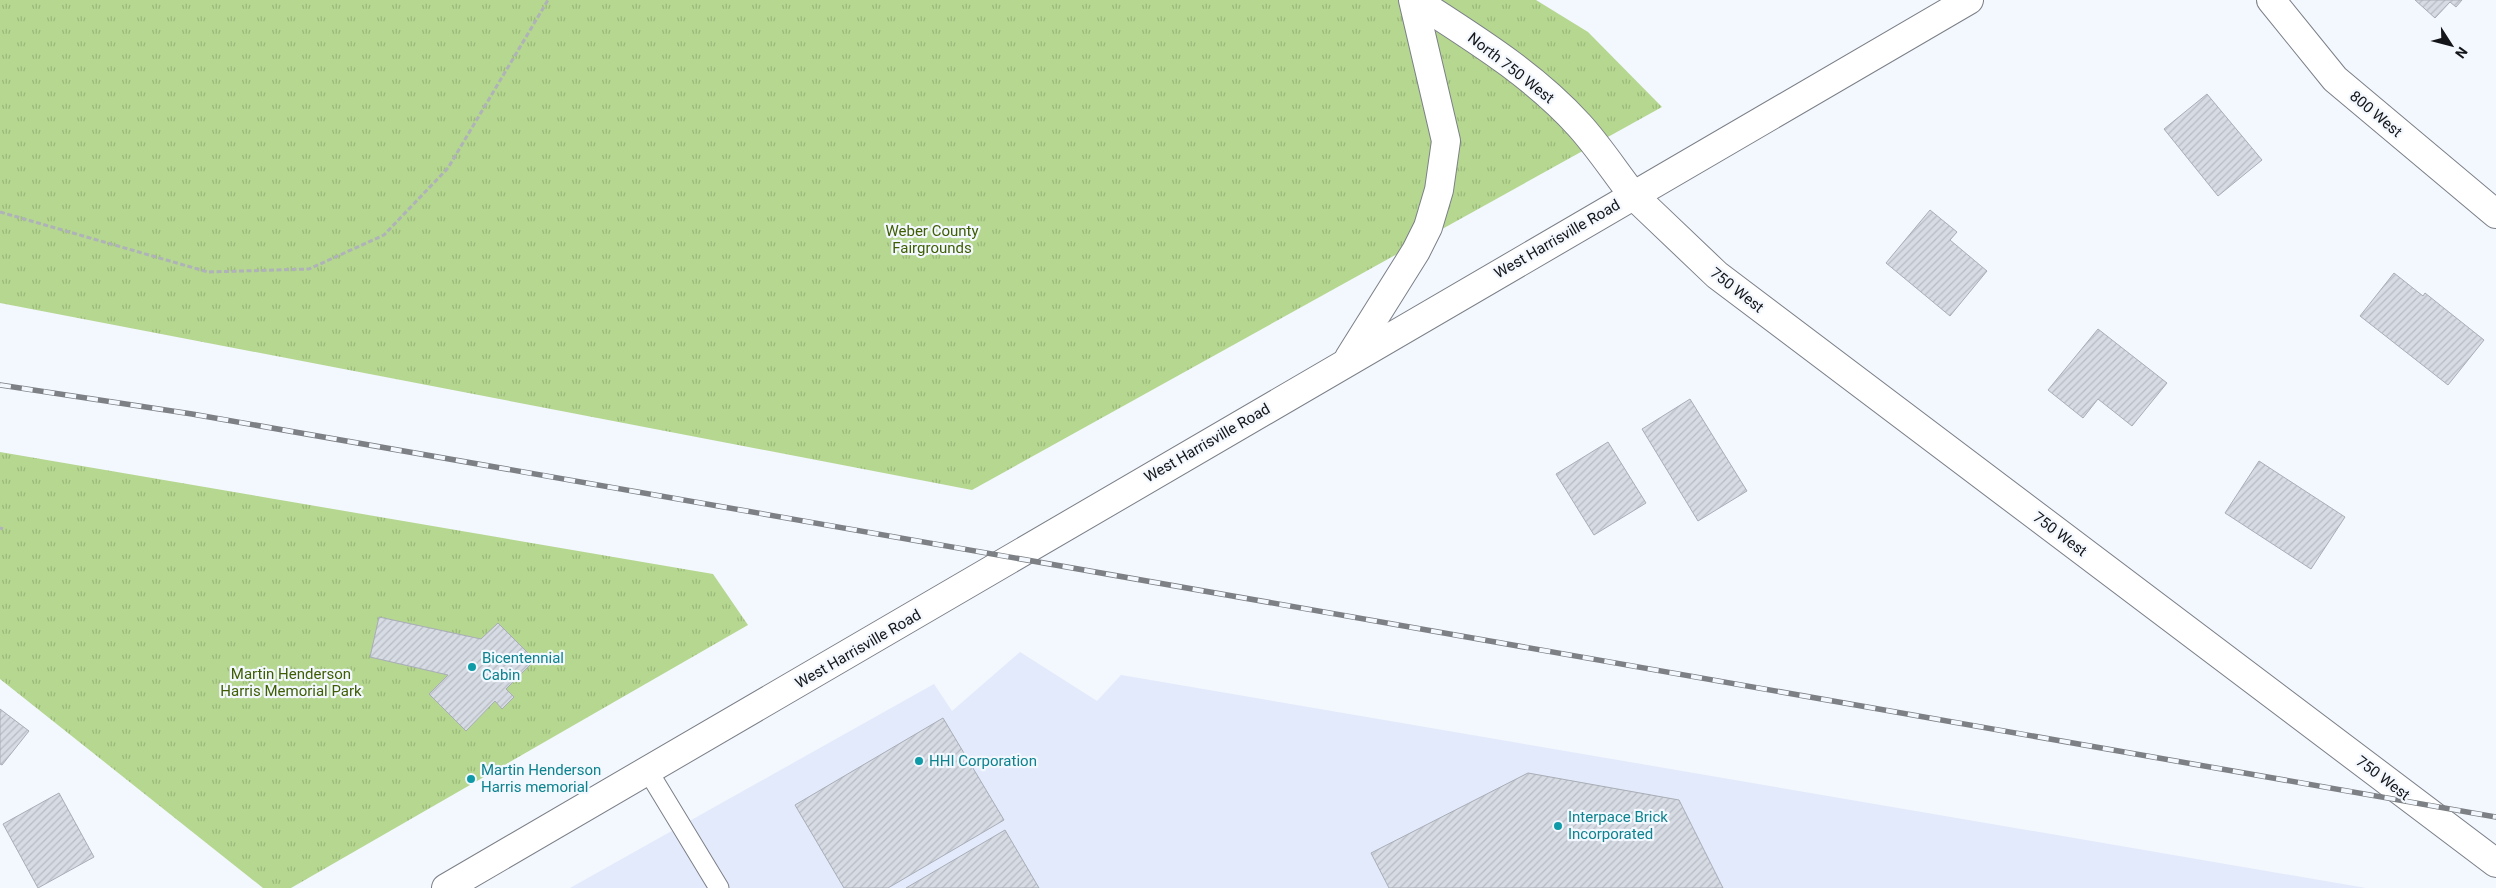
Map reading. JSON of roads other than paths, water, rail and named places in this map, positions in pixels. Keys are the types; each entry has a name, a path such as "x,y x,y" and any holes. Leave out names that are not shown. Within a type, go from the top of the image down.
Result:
{"main road":[{"name":"North 750 West","path":"1414,0 1481,43 1540,87 1580,126 1633,195"},
{"path":"1346,361 1418,247 1428,227 1439,190 1446,141 1414,0"},
{"name":"West Harrisville Road","path":"446,888 648,772 1346,361 1969,0"},
{"name":"800 West","path":"2271,0 2335,79 2496,214"},
{"name":"750 West","path":"1633,195 1717,275 2496,863"}],"lane":[{"path":"648,772 719,888"}],"railway":[{"path":"0,385 192,414 2496,817"}],"place":[{"name":"Bicentennial Cabin","path":"472,667"},
{"name":"HHI Corporation","path":"919,761"},
{"name":"Martin Henderson Harris memorial","path":"471,779"},
{"name":"Interpace Brick Incorporated","path":"1558,826"}],"park label":[{"name":"Weber County Fairgrounds","path":"932,240"},
{"name":"Martin Henderson Harris Memorial Park","path":"291,682"}]}
